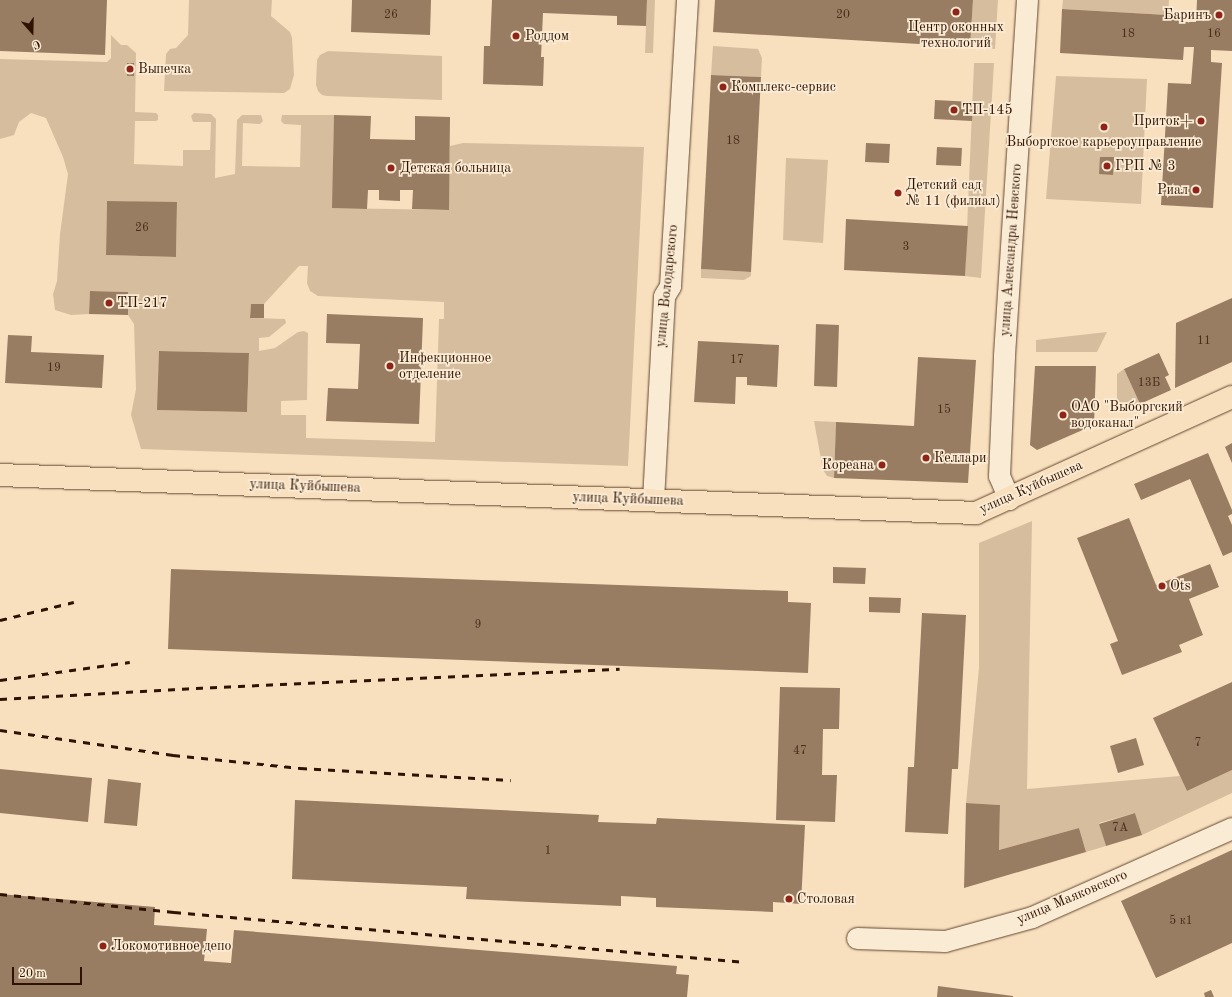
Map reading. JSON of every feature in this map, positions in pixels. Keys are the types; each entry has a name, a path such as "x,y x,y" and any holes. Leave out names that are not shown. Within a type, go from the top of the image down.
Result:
{"main road":[{"name":"улица Куйбышева","path":"0,475 976,512 1009,499 1232,397"}],"street":[{"name":"улица Володарского","path":"653,500 664,296 670,286 686,0"},
{"name":"улица Александра Невского","path":"1009,499 999,476 1004,355 1028,0"},
{"name":"улица Маяковского","path":"857,938 945,940 1032,917 1232,828"}],"shaded area":[{"path":"189,0 272,0 271,16 290,32 292,38 294,75 290,89 284,93 164,91 166,54 170,49 176,48 188,35"},
{"path":"647,0 655,0 653,53 645,53"},
{"path":"973,0 998,0 995,49 970,47"},
{"path":"1063,0 1169,0 1168,15 1062,9"},
{"path":"111,35 121,45 127,45 136,53 135,112 156,113 158,115 158,120 156,121 135,121 134,164 183,166 183,150 210,150 211,122 193,122 191,116 194,113 211,114 216,119 215,178 235,174 237,120 242,115 261,115 263,121 260,124 243,123 242,166 300,167 301,125 284,124 281,121 282,115 334,115 333,208 448,210 450,146 463,143 644,147 628,466 141,449 131,415 136,389 134,324 128,315 128,292 90,291 89,314 71,315 55,310 53,294 57,281 60,234 68,174 63,157 46,118 31,113 19,122 14,135 0,139 0,59 107,62 111,58","holes":["107,201 177,203 176,257 106,255","299,266 308,266 307,283 310,291 318,296 444,302 444,319 439,319 435,442 306,438 306,415 281,415 281,401 307,400 308,333 304,331 298,332 275,348 259,351 259,338 269,337 286,323 285,319 250,318 251,304 264,304","159,351 249,353 247,412 158,410"]},
{"path":"713,46 758,49 762,58 761,77 711,75"},
{"path":"328,51 442,56 442,100 322,95 318,91 316,85 317,60 320,55"},
{"path":"974,63 994,63 981,278 965,276"},
{"path":"1056,76 1147,79 1141,204 1046,199"},
{"path":"786,158 828,160 823,243 783,240"},
{"path":"701,269 751,272 751,276 744,280 701,278"},
{"path":"1107,332 1097,352 1036,352 1036,340"},
{"path":"1124,369 1140,404 1127,409 1118,405 1117,397 1117,374"},
{"path":"814,421 836,422 834,478 827,476 823,470"},
{"path":"1032,521 1027,789 1180,776 1187,791 1232,770 1232,793 1142,835 1135,813 1099,823 1106,846 1086,852 1079,828 999,850 1000,805 966,803 979,668 979,543"}],"building":[{"path":"0,0 107,0 105,55 0,51"},
{"path":"352,0 431,0 430,35 351,32"},
{"name":"Роддом","path":"492,0 647,0 646,26 617,25 617,16 543,13 541,57 544,57 543,86 483,84 484,46 490,46"},
{"path":"715,0 973,0 970,47 713,32"},
{"path":"1197,0 1232,0 1232,51 1211,50 1211,62 1222,63 1213,208 1161,205 1168,83 1191,84 1194,47 1184,47 1183,60 1060,53 1062,9 1185,16 1185,22 1196,22"},
{"name":"Выпечка","path":"127,63 134,63 134,76 127,76"},
{"path":"711,75 761,77 751,272 701,269"},
{"name":"ТП-145","path":"935,100 973,102 972,121 934,119"},
{"name":"Детская больница","path":"334,115 371,116 370,139 415,140 415,116 450,117 449,210 412,209 413,190 400,190 400,201 379,200 379,190 368,190 367,209 332,208"},
{"path":"866,143 890,144 889,163 865,162"},
{"path":"937,147 962,148 961,166 936,165"},
{"name":"ГРП № 3","path":"1100,157 1114,157 1113,175 1099,174"},
{"path":"107,201 177,202 176,257 106,255"},
{"path":"846,219 968,226 965,276 844,270"},
{"name":"ТП-217","path":"90,291 128,292 128,315 89,314"},
{"path":"1232,298 1232,362 1175,388 1176,323"},
{"path":"251,304 264,304 264,318 250,318"},
{"name":"Инфекционное отделение","path":"327,314 423,318 419,424 326,421 328,388 358,389 360,344 326,343"},
{"path":"816,324 839,325 837,387 814,386"},
{"path":"8,335 32,336 31,352 104,355 102,388 5,383"},
{"path":"698,341 779,345 777,387 747,385 747,377 736,377 735,404 694,402"},
{"path":"159,351 249,353 247,412 157,410"},
{"path":"1159,353 1169,375 1165,377 1171,390 1140,404 1124,369"},
{"path":"918,357 976,360 968,483 834,478 836,422 914,426"},
{"name":"ОАО \"Выборгский водоканал\"","path":"1035,366 1096,366 1094,425 1037,450 1030,445"},
{"path":"1232,443 1232,463 1225,447"},
{"path":"1208,453 1232,510 1232,514 1228,516 1232,525 1232,552 1223,556 1190,479 1141,500 1134,484"},
{"path":"1129,518 1156,585 1210,564 1219,587 1189,599 1203,635 1179,645 1182,652 1122,675 1110,644 1118,641 1077,538"},
{"path":"833,567 866,568 865,584 833,583"},
{"path":"171,569 788,591 788,602 811,603 808,673 168,649"},
{"path":"869,597 901,598 900,613 869,612"},
{"path":"922,613 966,615 958,769 952,769 948,834 905,832 908,767 914,767"},
{"path":"1232,682 1232,770 1187,791 1153,718"},
{"path":"780,687 840,688 839,729 823,729 822,775 837,775 835,822 776,820"},
{"path":"1136,738 1144,765 1118,773 1110,746"},
{"path":"0,769 92,778 88,822 0,813"},
{"path":"108,779 141,783 137,826 104,823"},
{"path":"295,800 599,815 598,822 656,824 657,818 805,825 801,904 773,902 773,912 656,907 656,898 621,896 621,906 466,899 467,887 292,879"},
{"path":"966,803 1000,805 999,850 1079,828 1086,852 964,888"},
{"path":"1135,813 1142,835 1106,846 1099,824"},
{"path":"1232,850 1232,943 1156,978 1121,901"},
{"name":"Локомотивное депо","path":"0,894 155,907 154,925 207,929 204,961 231,963 234,930 677,966 676,974 689,975 687,997 0,997"},
{"path":"938,986 1013,996 1013,997 937,997"},
{"path":"1211,990 1214,997 1205,997 1204,993"}],"railway":[{"path":"0,620 74,602"},
{"path":"0,680 130,662"},
{"path":"0,699 196,688 620,669"},
{"path":"0,730 173,755 300,768 511,780"},
{"path":"0,894 174,912 746,962"}],"place":[{"name":"Центр оконных технологий","path":"956,12"},
{"name":"Баринъ","path":"1219,15"},
{"name":"Роддом","path":"516,36"},
{"name":"Выпечка","path":"130,69"},
{"name":"Комплекс-сервис","path":"723,87"},
{"name":"ТП-145","path":"954,110"},
{"name":"Приток+","path":"1201,121"},
{"name":"Выборгское карьероуправление","path":"1104,127"},
{"name":"ГРП № 3","path":"1107,166"},
{"name":"Детская больница","path":"391,168"},
{"name":"Риал","path":"1196,190"},
{"name":"Детский сад № 11 (филиал)","path":"898,193"},
{"name":"ТП-217","path":"109,303"},
{"name":"Инфекционное отделение","path":"390,366"},
{"name":"ОАО \"Выборгский водоканал\"","path":"1063,415"},
{"name":"Келлари","path":"926,458"},
{"name":"Кореана","path":"882,465"},
{"name":"Ots","path":"1162,586"},
{"name":"Столовая","path":"789,899"},
{"name":"Локомотивное депо","path":"103,946"}]}
